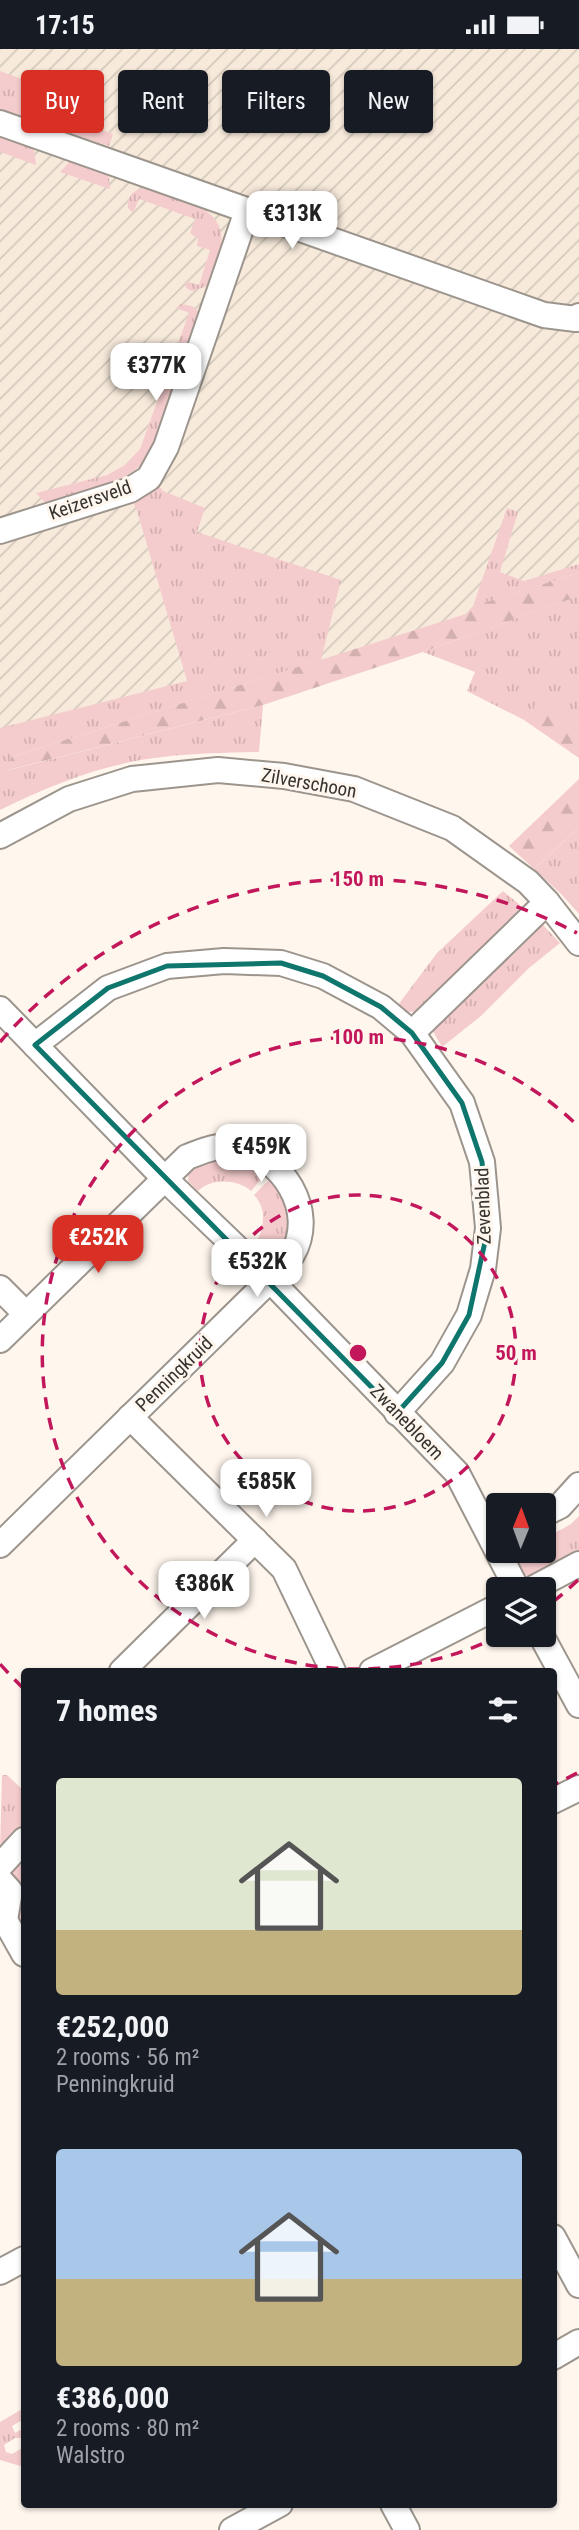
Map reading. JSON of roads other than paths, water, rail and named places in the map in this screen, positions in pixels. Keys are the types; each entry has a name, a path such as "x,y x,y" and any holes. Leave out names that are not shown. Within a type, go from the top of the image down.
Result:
{"street":[{"path":"0,123 544,315 576,319 579,316"},
{"name":"Keizersveld","path":"0,531 130,489 149,478 166,447 247,211"},
{"name":"Zilverschoon","path":"0,837 69,799 132,779 218,770 284,776 354,789 452,828 528,882 579,943"},
{"path":"412,1033 547,902"},
{"name":"Zevenblad","path":"35,1045 108,988 167,966 224,961 281,963 323,976 381,1007 412,1033 461,1103 482,1162 488,1228 483,1269 469,1315 442,1363 397,1413"},
{"name":"Zwanebloem","path":"0,1009 164,1178 271,1280 457,1473 486,1524"},
{"name":"Penningkruid","path":"0,1340 187,1157 213,1147 235,1147 263,1157 277,1167 295,1193 300,1226 292,1254 271,1280 0,1545"},
{"path":"0,1288 26,1314"},
{"path":"130,1417 284,1569 332,1668"},
{"path":"556,1508 579,1485"},
{"path":"125,1668 255,1540"},
{"path":"556,1577 579,1565"},
{"path":"378,1668 486,1613"},
{"path":"548,1647 579,1705"},
{"path":"557,1799 579,1788"},
{"path":"0,1867 21,1843"},
{"path":"0,1880 10,1891 5,1920 21,1949"},
{"path":"557,2244 579,2285"},
{"path":"0,2272 21,2261"},
{"path":"557,2355 579,2343"},
{"path":"232,2530 273,2508"},
{"path":"395,2508 407,2530"}]}
